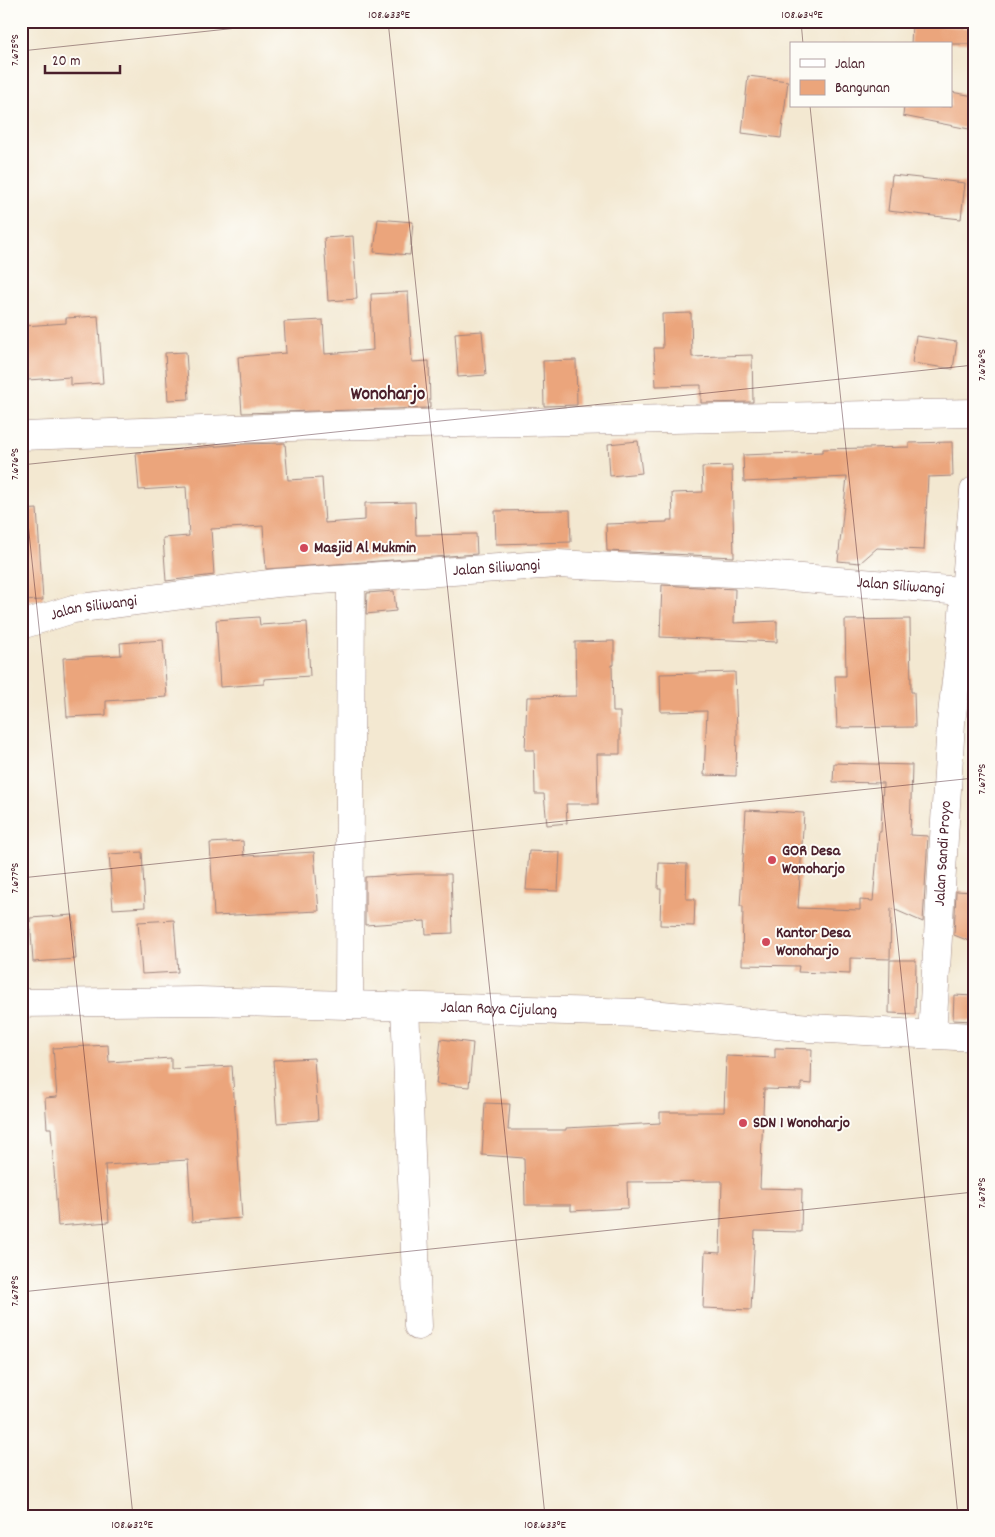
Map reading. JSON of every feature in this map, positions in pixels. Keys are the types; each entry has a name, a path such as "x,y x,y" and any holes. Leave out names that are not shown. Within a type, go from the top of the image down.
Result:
{"main road":[{"path":"21,436 340,426 974,413"},
{"name":"Jalan Sandi Proyo","path":"932,1035 951,723 969,592 974,492"},
{"name":"Jalan Siliwangi","path":"21,625 73,609 277,583 557,564 752,574 969,592"},
{"path":"349,1005 351,579"},
{"name":"Jalan Raya Cijulang","path":"21,1003 199,1001 640,1013 810,1028 974,1037"},
{"path":"405,1006 418,1326"}],"building":[{"path":"912,24 974,28 973,44 911,42"},
{"path":"748,76 788,81 781,138 742,133"},
{"path":"952,92 974,96 974,130 903,116 904,108 952,108"},
{"path":"892,175 965,183 961,219 888,211"},
{"path":"378,219 413,222 410,255 374,252"},
{"path":"353,236 357,299 328,301 324,238"},
{"path":"408,292 412,362 429,361 430,408 242,413 238,357 286,353 284,322 323,320 325,354 373,350 371,294"},
{"path":"691,313 692,357 752,355 753,402 701,403 701,385 656,386 654,348 663,348 662,314"},
{"path":"98,316 103,383 70,385 70,377 28,380 24,326 66,323 66,318"},
{"path":"482,331 486,375 458,377 455,333"},
{"path":"916,336 957,342 953,369 912,363"},
{"path":"186,352 189,399 168,400 165,353"},
{"path":"576,360 577,405 544,406 543,361"},
{"path":"638,441 642,473 610,476 608,444"},
{"path":"952,442 953,476 928,477 924,550 877,548 860,563 838,561 847,477 744,482 743,455 823,452 823,449 909,447 909,443"},
{"path":"285,443 288,480 322,478 325,523 365,520 365,503 415,502 416,535 476,534 477,554 266,569 263,526 211,529 214,575 166,581 163,538 189,536 186,487 139,490 136,453 242,444"},
{"path":"732,466 734,557 607,551 606,524 667,522 667,520 673,520 672,493 703,492 702,467"},
{"path":"37,509 43,600 21,601 21,510"},
{"path":"570,510 571,542 496,544 495,511"},
{"path":"662,585 735,589 734,623 777,621 777,642 660,637"},
{"path":"394,591 396,611 366,614 367,593"},
{"path":"259,617 260,625 307,622 310,676 264,679 264,684 220,687 216,620"},
{"path":"910,619 911,692 914,692 915,727 837,728 835,676 846,676 845,620"},
{"path":"163,640 167,697 106,701 106,715 67,717 63,658 121,655 120,643"},
{"path":"614,641 614,665 612,665 613,712 620,712 620,754 597,754 598,804 566,804 567,823 547,825 544,794 535,794 534,750 525,750 527,697 576,696 575,642"},
{"path":"735,672 736,776 704,775 707,711 661,712 660,674"},
{"path":"834,763 912,765 910,835 928,836 923,922 891,908 890,959 850,958 850,974 798,972 799,966 742,965 743,906 740,906 746,810 804,813 798,908 860,910 860,900 873,901 879,832 881,832 883,783 833,782"},
{"path":"243,841 244,856 314,852 319,911 214,916 210,843"},
{"path":"529,851 560,852 558,891 526,890"},
{"path":"142,852 145,907 113,909 109,854"},
{"path":"659,863 687,864 686,899 695,899 694,926 660,925 661,889 658,889"},
{"path":"451,874 453,933 426,934 425,921 365,925 365,877"},
{"path":"956,891 974,892 974,943 954,935"},
{"path":"73,915 76,959 33,962 30,918"},
{"path":"174,920 178,972 142,974 138,922"},
{"path":"890,960 916,960 915,1014 889,1013"},
{"path":"954,995 974,996 974,1021 953,1020"},
{"path":"441,1039 473,1043 469,1087 436,1084"},
{"path":"108,1045 109,1062 171,1058 171,1069 232,1066 242,1218 192,1222 188,1160 105,1165 109,1222 58,1226 51,1128 47,1128 45,1098 57,1097 53,1048"},
{"path":"775,1048 812,1049 811,1084 801,1083 801,1090 764,1089 760,1188 802,1189 801,1232 755,1231 751,1310 703,1308 705,1252 720,1253 722,1181 627,1182 628,1208 571,1211 571,1205 525,1205 524,1158 482,1155 485,1103 510,1104 508,1130 566,1130 566,1128 660,1123 660,1112 724,1112 726,1056 775,1058"},
{"path":"314,1058 318,1120 277,1123 273,1060"}],"place":[{"name":"Masjid Al Mukmin","path":"304,548"},
{"name":"GOR Desa Wonoharjo","path":"772,860"},
{"name":"Kantor Desa Wonoharjo","path":"766,942"},
{"name":"SDN 1 Wonoharjo","path":"743,1123"}],"district":[{"name":"Wonoharjo","path":"388,395"}]}
